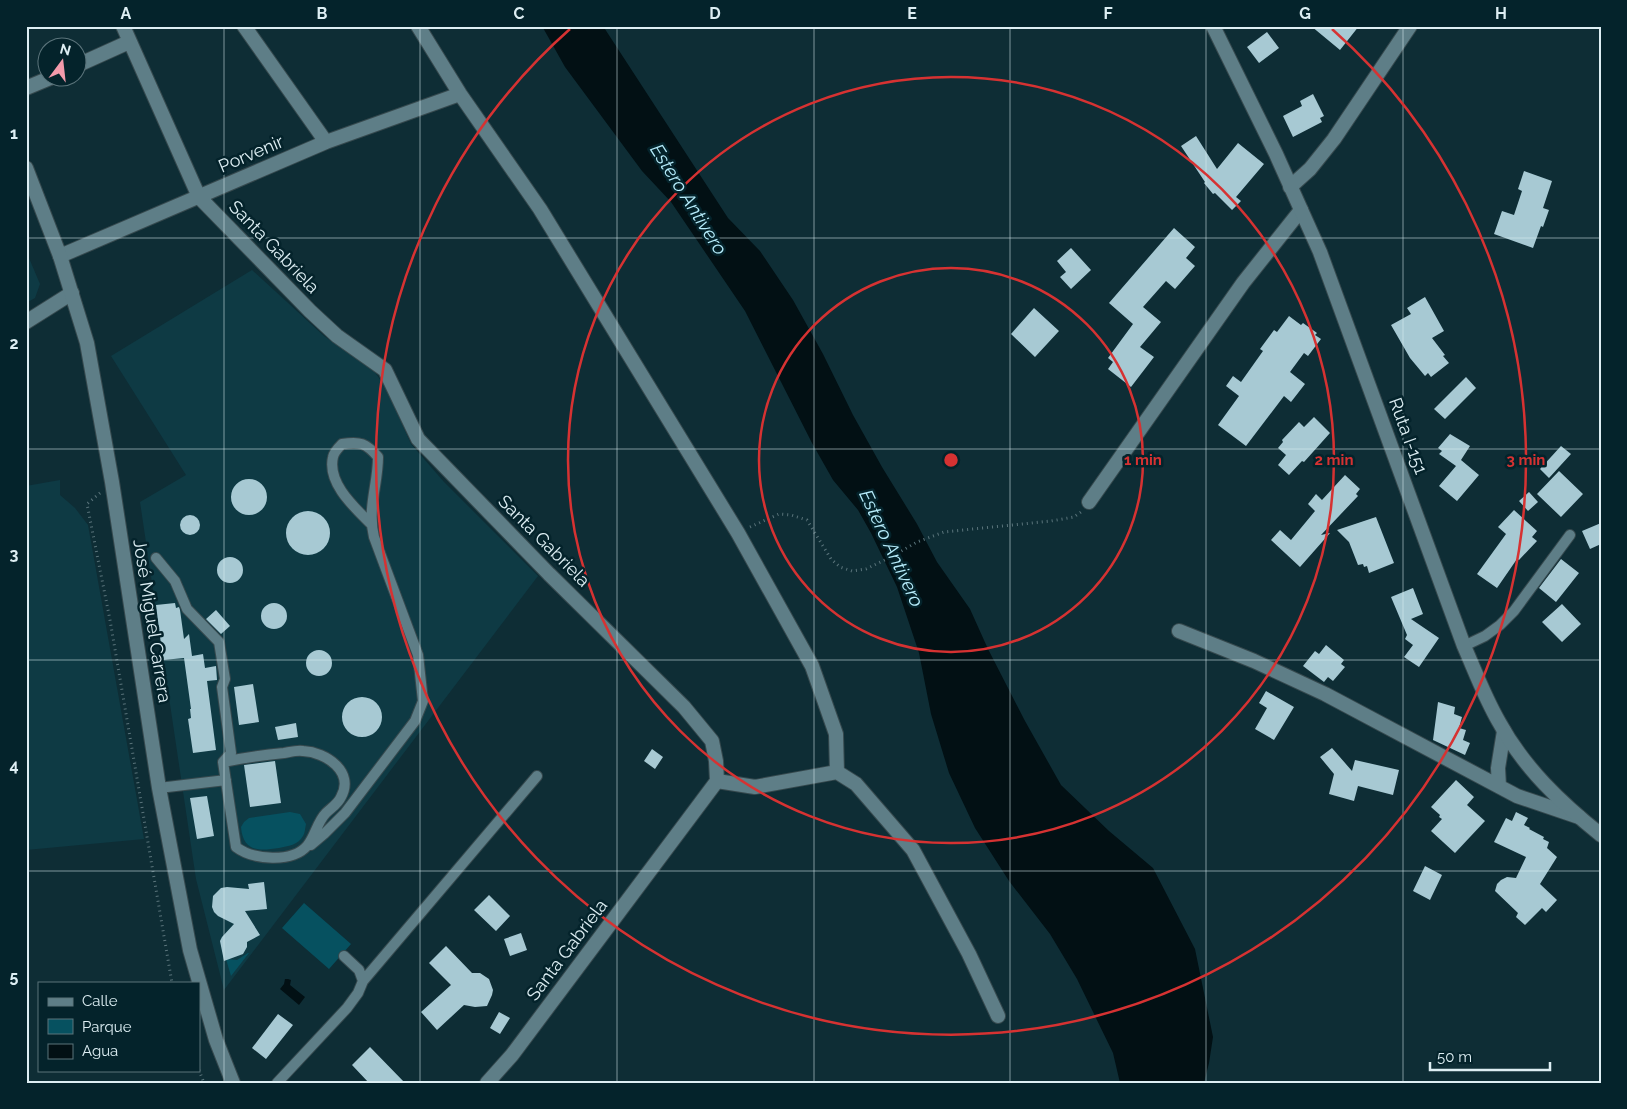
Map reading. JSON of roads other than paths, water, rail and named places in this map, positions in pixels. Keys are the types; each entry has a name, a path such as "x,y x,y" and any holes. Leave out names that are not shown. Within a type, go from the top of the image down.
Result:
{"street":[{"name":"Santa Gabriela","path":"123,26 199,197 310,311 337,336 385,370 418,439 549,574 684,707 712,741 717,781 512,1055 487,1083"},
{"path":"244,26 326,142"},
{"path":"418,26 460,94 540,209 738,533 812,666 836,734 838,772"},
{"name":"Ruta I-151","path":"1213,26 1290,187 1333,285 1464,646 1487,700 1504,730 1539,778 1559,800 1601,835"},
{"path":"1290,187 1310,169 1334,139 1410,26"},
{"path":"88,60 129,42"},
{"path":"26,88 38,83"},
{"name":"Porvenir","path":"60,256 326,142 460,94"},
{"name":"José Miguel Carrera","path":"26,168 60,256 87,343 112,482 159,788 190,950 199,982"},
{"path":"1089,502 1243,283 1300,210"},
{"path":"26,322 72,293"},
{"path":"1179,631 1254,661 1325,694 1517,796 1579,817"},
{"path":"1499,786 1498,768 1504,730"},
{"path":"717,781 755,787 838,772 856,784 913,850 969,954 998,1016"},
{"name":"José Miguel Carrera","path":"200,985 216,1040 233,1083"}],"lane":[{"path":"223,762 236,847 243,853 254,857 271,859 287,856 302,851 324,834 345,812 415,721 423,701 418,655 371,524 372,496 378,475 378,457 370,447 357,441 342,444 333,455 332,474 342,491 371,524"},
{"path":"1464,646 1485,636 1514,611 1570,535"},
{"path":"156,558 175,580 187,609 219,642 225,679 222,687 231,753 223,762"},
{"path":"223,762 303,751 318,755 338,766 343,772 345,783 343,795 324,815 308,845 302,851"},
{"path":"277,1083 347,1008 358,993 363,981 537,776"},
{"path":"159,788 226,780"},
{"path":"344,956 359,970 363,981"}],"water":[{"name":"Estero Antivero","path":"542,26 603,26 728,218 760,251 793,300 882,467 917,524 937,562 970,609 1025,721 1061,785 1109,831 1153,868 1195,949 1213,1037 1204,1083 1120,1083 1113,1053 1077,979 1050,934 1009,881 975,828 949,773 931,714 919,653 897,587 871,533 858,510 833,480 812,443 745,311 671,202 642,171 565,67"},
{"path":"285,979 291,980 290,985 305,997 299,1005 280,989"}]}
